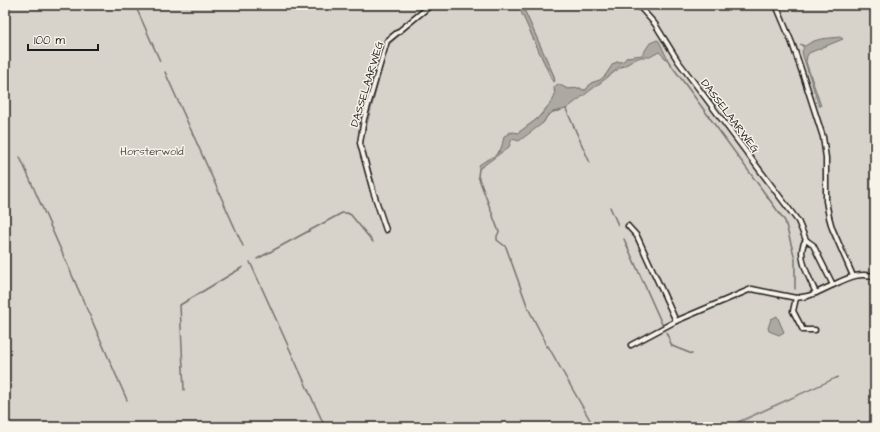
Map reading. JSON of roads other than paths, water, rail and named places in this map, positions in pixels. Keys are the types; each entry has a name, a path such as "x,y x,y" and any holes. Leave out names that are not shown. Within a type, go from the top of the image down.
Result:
{"street":[{"name":"DASSELAARWEG","path":"386,230 373,191 360,143 363,125 387,41 431,5"},
{"name":"DASSELAARWEG","path":"638,5 655,24 678,61 798,221 806,240 813,245 833,285"},
{"path":"776,5 797,57 823,137 826,158 826,201 829,217 832,228 853,276"},
{"path":"628,226 637,236 676,322"},
{"path":"806,240 803,243 803,263 816,293"},
{"path":"630,345 676,322 752,289 796,298 816,293 853,276 866,275 875,277"},
{"path":"796,298 793,311 803,330 815,330"}],"waterway":[{"path":"135,5 160,61"},
{"path":"669,62 785,221 795,259 795,289"},
{"path":"165,72 243,246"},
{"path":"566,109 590,163"},
{"path":"20,157 127,400"},
{"path":"479,169 478,176 499,232 497,240 506,247 528,308 545,341 546,347 548,346 594,427"},
{"path":"610,207 618,225"},
{"path":"257,259 342,213 351,215 373,242"},
{"path":"624,239 662,324"},
{"path":"250,262 325,427"},
{"path":"184,390 180,305 243,267"},
{"path":"666,332 672,346 692,354"}],"park label":[{"name":"Horsterwold","path":"152,151"}]}
